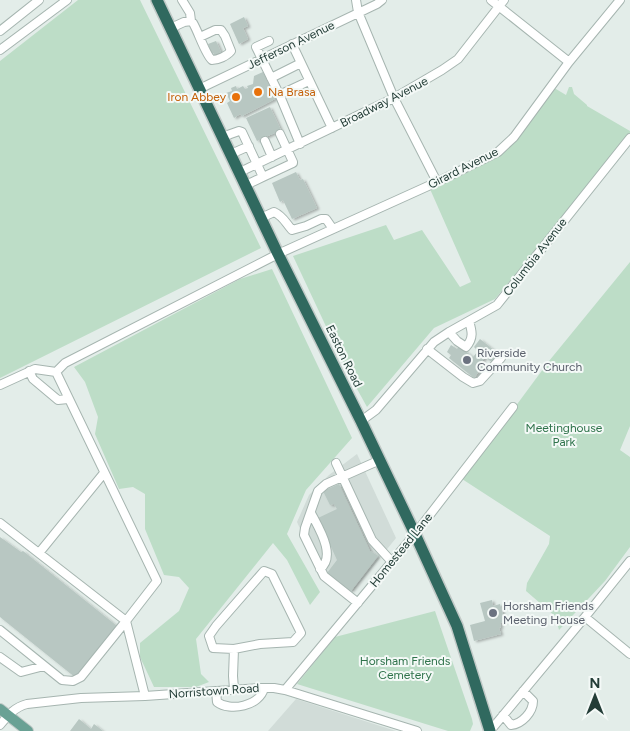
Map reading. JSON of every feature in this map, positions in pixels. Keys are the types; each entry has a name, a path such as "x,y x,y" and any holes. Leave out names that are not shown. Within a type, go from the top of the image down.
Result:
{"highway":[{"name":"Easton Road","path":"157,0 278,254 380,460 457,626 490,731"}],"main road":[{"path":"4,712 28,731"}],"street":[{"path":"0,31 39,0"},
{"path":"0,50 66,0"},
{"path":"182,0 190,13 191,21 200,37"},
{"path":"356,0 358,12 394,98 436,182"},
{"name":"Jefferson Avenue","path":"199,89 382,0"},
{"path":"491,0 501,3 569,62"},
{"name":"Girard Avenue","path":"56,372 65,363 278,254 498,152 514,137 569,62 620,0"},
{"name":"Broadway Avenue","path":"240,172 394,98 442,70 458,58 501,3"},
{"path":"171,28 191,21"},
{"path":"269,41 256,47 300,144"},
{"path":"292,44 332,128"},
{"path":"271,78 301,63"},
{"path":"279,95 309,81"},
{"path":"222,137 239,131 242,132 263,177"},
{"path":"246,185 292,164 293,162 280,134"},
{"name":"Columbia Avenue","path":"361,421 376,410 434,342 498,305 630,138"},
{"path":"265,142 272,157"},
{"path":"231,154 249,146"},
{"path":"261,218 274,212 282,216 292,230 306,226 320,218 326,219 333,229"},
{"path":"449,332 466,347 471,342 473,334 469,321"},
{"path":"427,349 462,377 473,383 480,381 501,358"},
{"path":"0,385 35,369 56,372 157,581 78,680 62,680 0,630"},
{"path":"29,371 33,380 58,400 68,399"},
{"name":"Homestead Lane","path":"286,690 415,534 513,407"},
{"path":"358,603 324,576 304,535 305,528 318,491 326,484 380,460"},
{"path":"336,463 372,540 392,562"},
{"path":"39,553 104,473"},
{"path":"311,513 327,551 326,560 320,569"},
{"path":"0,523 126,621 145,696"},
{"path":"490,731 630,561"},
{"path":"264,571 272,574 301,633 293,642 260,644 234,649 214,648 209,636 264,571"},
{"path":"585,617 630,654"},
{"path":"234,649 234,690"},
{"path":"0,657 21,672 44,666"},
{"path":"216,691 217,702 221,705 245,706 263,694 264,688"},
{"name":"Norristown Road","path":"4,712 27,704 81,698 264,688 286,690 417,731"},
{"path":"503,715 514,728 528,714 533,706 533,701 523,691"},
{"path":"0,725 4,712"}],"shaded area":[{"path":"357,454 396,538 346,600 323,579 297,522 309,495 329,475"},
{"path":"296,699 396,731 268,731"}],"green space":[{"path":"78,0 140,0 261,248 0,378 0,61"},
{"path":"551,86 566,95 569,87 572,87 574,94 587,106 630,131 630,138 495,299 434,328 367,407 346,369 293,256 386,225 394,240 422,230 460,287 471,282 430,189 476,166 515,142"},
{"name":"Meetinghouse Park","path":"630,262 630,426 620,450 630,457 630,547 605,581 559,630 555,616 526,591 527,583 549,544 550,536 462,479 549,361"},
{"path":"272,269 352,438 306,490 287,534 320,592 310,605 287,560 273,543 196,639 201,674 209,682 196,687 154,687 140,657 140,643 179,611 189,588 179,577 164,575 145,529 145,494 133,487 119,489 95,434 98,417 85,382 74,367 240,279"},
{"name":"Horsham Friends Cemetery","path":"435,611 472,719 473,724 470,731 448,731 297,684 335,637"}],"building":[{"path":"244,17 248,26 243,28 248,39 239,44 230,24"},
{"path":"216,41 221,52 214,55 214,53 211,54 208,44"},
{"path":"263,72 275,99 242,116 240,114 234,118 227,103 230,101 226,93 232,91 231,88 236,86 237,89 243,86 245,89 248,88 247,86 253,84 254,76"},
{"path":"270,107 281,130 257,141 246,118"},
{"path":"296,172 300,180 303,179 317,208 292,219 283,200 280,202 272,183"},
{"name":"Riverside Community Church","path":"480,339 500,355 493,363 485,357 480,364 483,366 474,378 449,358 451,355 447,352 451,345 457,349 459,346 473,357 478,351 474,347"},
{"path":"339,484 370,551 378,556 351,591 327,573 337,560 318,518 337,509 334,504 330,505 323,491"},
{"path":"0,537 21,552 23,551 117,626 76,678 0,617"},
{"name":"Horsham Friends Meeting House","path":"492,600 493,606 500,604 505,622 500,623 501,634 474,641 470,625 485,621 480,603"},
{"path":"79,719 91,729 94,724 103,731 70,731"}],"place":[{"name":"Na Brasa","path":"258,92"},
{"name":"Iron Abbey","path":"236,97"},
{"name":"Riverside Community Church","path":"467,360"},
{"name":"Horsham Friends Meeting House","path":"493,613"}]}
